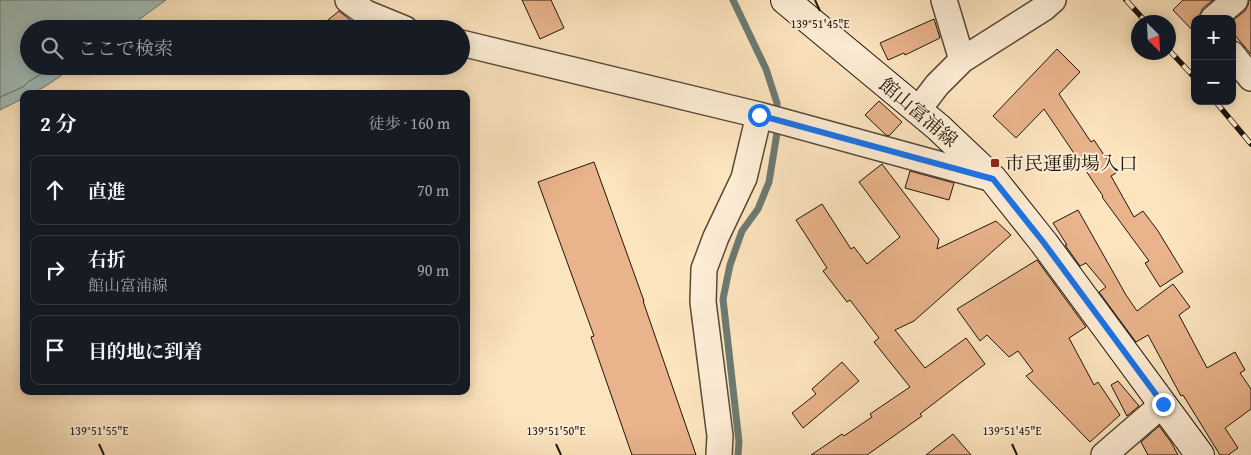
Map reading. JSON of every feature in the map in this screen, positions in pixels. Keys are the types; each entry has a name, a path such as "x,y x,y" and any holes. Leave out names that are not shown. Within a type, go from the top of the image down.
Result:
{"main road":[{"name":"館山富浦線","path":"785,0 918,110 970,155 993,179 1044,243 1200,455"}],"street":[{"path":"348,0 366,14 382,20"},
{"path":"944,0 962,60"},
{"path":"918,110 937,85 962,60 1044,8 1053,0"},
{"path":"1218,15 1235,0"},
{"path":"470,45 765,116 993,179"},
{"path":"1236,59 1251,78"},
{"path":"720,455 720,436 703,302 704,269 716,237 744,178 765,116"},
{"path":"1104,455 1163,404"}],"water":[{"path":"0,0 166,0 138,20 20,20 20,75 62,75 38,90 20,90 20,100 0,110"}],"building":[{"path":"522,0 551,0 564,28 540,39"},
{"path":"1183,0 1213,0 1203,8 1200,15 1191,15 1191,29 1173,10"},
{"path":"1249,0 1251,0 1251,54 1236,37 1236,18 1245,11"},
{"path":"339,11 350,20 328,20"},
{"path":"934,19 940,38 905,55 904,53 888,60 880,43"},
{"path":"1057,49 1080,72 1059,94 1091,142 1094,140 1116,173 1111,176 1134,217 1143,211 1158,231 1183,272 1160,287 1145,263 1149,261 1102,197 1044,109 1016,138 993,116"},
{"path":"879,101 902,122 889,136 865,115"},
{"path":"594,162 644,301 696,455 632,455 591,337 594,336 538,182"},
{"path":"882,164 939,239 937,249 996,221 1011,235 914,321 895,330 925,368 966,338 985,364 920,414 922,416 867,455 811,455 872,417 870,414 910,387 874,342 879,338 850,300 847,302 823,271 827,268 796,220 822,204 851,249 854,247 867,264 900,237 859,182"},
{"path":"910,171 954,183 949,200 905,188"},
{"path":"1078,210 1137,311 1173,284 1190,307 1179,315 1207,368 1235,352 1245,370 1240,373 1251,389 1251,409 1225,428 1238,448 1228,455 1220,455 1183,395 1181,396 1148,335 1136,342 1099,292 1106,287 1086,263 1080,266 1065,245 1067,245 1053,223"},
{"path":"1037,260 1086,327 1069,338 1094,385 1098,382 1120,415 1090,442 1026,376 1033,371 1018,351 1009,357 987,335 980,341 957,309"},
{"path":"842,362 859,381 803,428 792,413 816,394 812,389"},
{"path":"1118,381 1139,406 1127,416 1111,385"},
{"path":"1159,426 1178,455 1148,455 1141,442"},
{"path":"953,434 971,455 926,455"}],"waterway":[{"path":"733,0 766,69 777,103 777,133 769,182 758,209 742,231 730,265 723,299 739,442 738,455"}],"railway":[{"path":"1126,0 1140,15"},
{"path":"1176,58 1191,74"},
{"path":"1218,105 1251,144"}],"place":[{"name":"市民運動場入口","path":"995,163"}],"route":[{"path":"759,115 993,179 1044,243 1163,404"}]}
